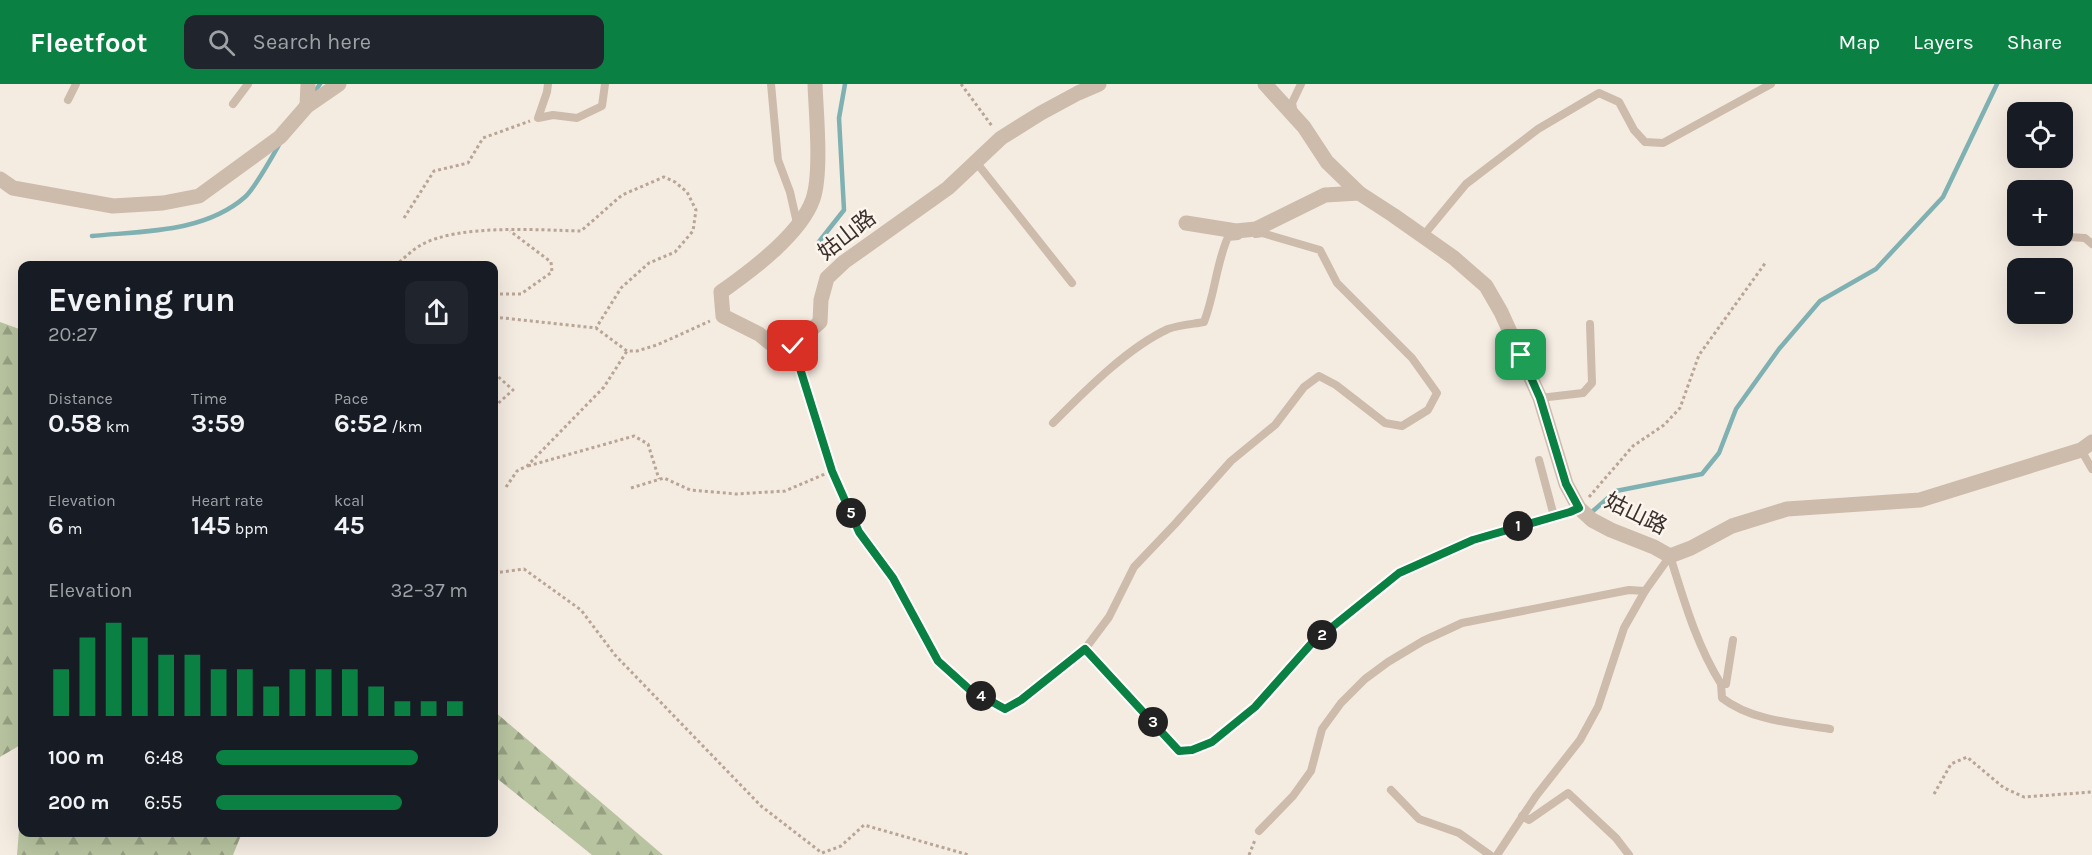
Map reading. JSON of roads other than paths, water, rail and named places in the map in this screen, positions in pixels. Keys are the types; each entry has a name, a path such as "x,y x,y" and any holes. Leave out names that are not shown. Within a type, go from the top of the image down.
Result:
{"street":[{"path":"307,106 308,84"},
{"path":"0,179 14,188 113,206 163,203 199,196 280,137 307,106 339,84"},
{"name":"姑山路","path":"815,84 817,176 813,199 798,225 760,264 721,292 723,316 759,334 775,347 793,346 819,322 821,300 827,278 844,262 948,188 1001,138 1041,113 1099,84"},
{"name":"姑山路","path":"1265,84 1304,127 1327,162 1359,194 1454,258 1486,286 1502,312 1540,398 1566,484 1579,508 1592,520 1611,530 1670,556 1691,548 1732,526 1787,509 1920,500 2086,446"},
{"path":"1186,223 1236,231 1256,229 1325,195 1359,194"}],"lane":[{"path":"68,100 76,84"},
{"path":"233,104 248,84"},
{"path":"548,84 538,118 553,115 577,118 602,106 605,84"},
{"path":"771,84 778,160 790,192 798,225"},
{"path":"1294,117 1292,103 1302,84"},
{"path":"1423,236 1466,184 1538,129 1599,93 1619,102 1634,130 1645,142 1663,143 1771,84"},
{"path":"976,162 1072,283"},
{"path":"1053,423 1082,393 1144,342 1170,328 1204,322 1211,303 1221,254 1228,237 1262,233 1320,250 1337,283 1412,358 1437,393 1428,410 1402,426 1385,423 1336,385 1319,376 1304,387 1275,425 1231,461 1134,567 1109,617 1085,649"},
{"path":"2073,237 2085,238 2092,244"},
{"path":"1540,398 1583,393 1592,384 1590,324"},
{"path":"2086,446 2092,469"},
{"path":"1539,460 1554,516"},
{"path":"1497,855 1522,816 1580,740 1598,707 1624,628 1645,591 1670,556"},
{"path":"1670,556 1695,634 1721,684 1722,698 1733,706 1771,720 1830,729"},
{"path":"1259,831 1293,796 1311,771 1322,729 1341,703 1365,679 1388,662 1424,640 1462,624 1629,590 1645,591"},
{"path":"1721,684 1726,684 1733,640"},
{"path":"1391,790 1419,819 1459,833 1490,855"},
{"path":"1522,816 1529,820 1568,793 1616,838 1629,855"}],"waterway":[{"path":"313,94 320,84"},
{"path":"818,243 844,210 839,118 845,84"},
{"path":"1593,511 1616,491 1702,474 1719,453 1736,409 1779,349 1820,301 1876,269 1943,197 1997,84"},
{"path":"92,236 172,228 211,218 229,209 249,193 280,143"}]}
